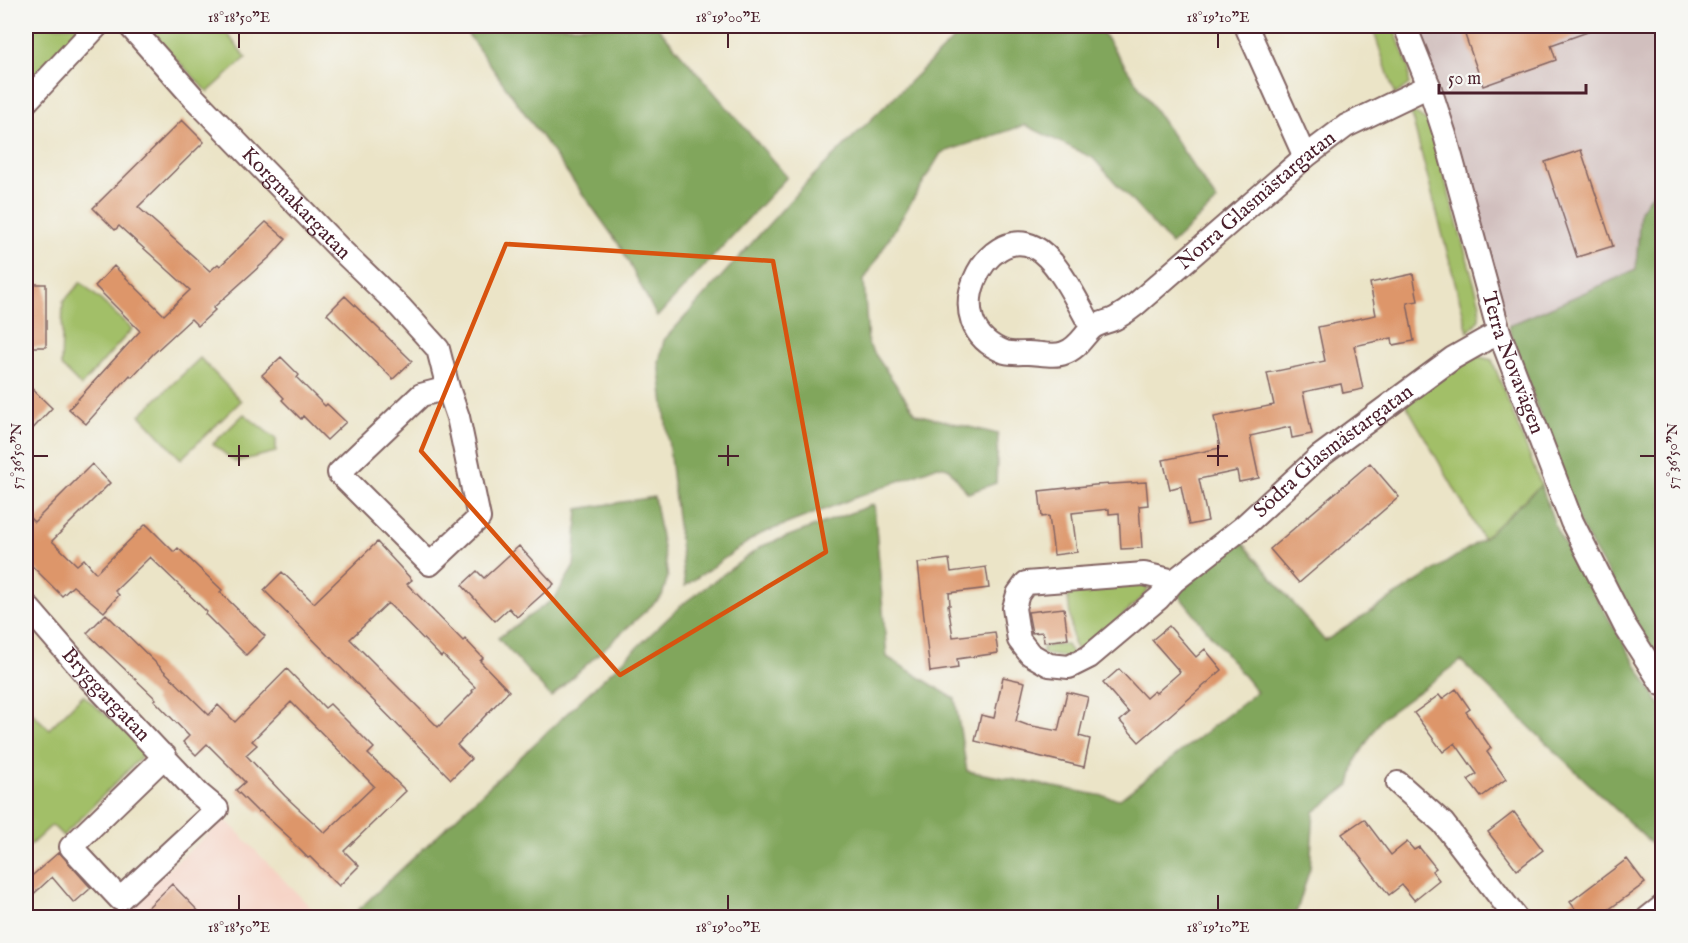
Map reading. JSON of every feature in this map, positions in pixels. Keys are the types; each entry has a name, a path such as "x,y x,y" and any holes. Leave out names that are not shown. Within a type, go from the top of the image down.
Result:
{"street":[{"path":"26,102 97,26"},
{"name":"Korgmakargatan","path":"130,26 193,97 400,307 438,349 458,417 479,518 430,564 339,473 421,395 448,388"},
{"path":"1246,26 1305,157"},
{"name":"Terra Novavägen","path":"1405,26 1429,86 1445,135 1499,332 1572,522 1625,626 1662,684"},
{"name":"Norra Glasmästargatan","path":"1092,328 1051,258 1033,246 1015,244 998,250 981,266 972,285 969,300 970,315 976,331 987,343 1007,353 1064,354 1082,342 1092,328 1115,319 1136,305 1305,157 1346,126 1429,86"},
{"name":"Södra Glasmästargatan","path":"1173,581 1144,574 1026,583 1018,594 1014,608 1019,640 1030,654 1049,665 1069,667 1089,657 1159,598 1173,581 1242,528 1319,457 1452,358 1499,332"},
{"name":"Bryggargatan","path":"26,605 90,679 165,756 199,794 217,810 120,899 71,847 165,756"},
{"path":"1398,783 1443,823 1516,918"},
{"path":"1648,918 1662,907"}],"highlighted area":[{"path":"506,244 773,261 826,552 620,675 421,451"}],"shaded area":[{"path":"1416,26 1662,26 1662,179 1640,211 1636,270 1508,326"},
{"path":"225,819 316,913 312,918 112,918"}],"green space":[{"path":"26,26 80,26 26,86"},
{"path":"144,26 234,26 226,32 246,58 208,92"},
{"path":"462,26 657,26 787,177 657,317 620,246"},
{"path":"967,26 1098,26 1217,201 1171,244 1093,158 1025,125 941,153 864,280 868,344 916,414 998,434 996,483 968,493 948,468 938,466 758,535 685,586 659,362 664,340 806,183"},
{"path":"1372,26 1393,26 1409,68 1409,84 1395,95"},
{"path":"1410,110 1429,123 1480,304 1479,320 1468,332"},
{"path":"1662,179 1662,668 1578,521 1508,326 1636,270 1640,211"},
{"path":"81,282 132,329 81,386 61,366 63,302"},
{"path":"1477,356 1492,360 1541,485 1483,539 1404,401"},
{"path":"200,358 241,401 181,459 140,415"},
{"path":"244,414 276,439 276,452 235,462 213,444"},
{"path":"1541,485 1557,531 1662,708 1662,854 1461,661 1381,719 1356,760 1350,785 1314,812 1310,868 1295,917 345,918 357,911 684,603 762,546 874,504 887,657 955,699 967,771 1120,799 1257,692 1175,591 1241,541 1325,641 1483,539"},
{"path":"654,497 668,576 662,596 551,697 498,638 555,598 574,566 578,509"},
{"path":"1139,582 1148,587 1142,598 1082,651 1077,650 1073,643 1067,589"},
{"path":"1067,645 1073,655 1071,658 1043,654 1043,647"},
{"path":"83,695 147,751 63,836 52,825 26,849 26,707 49,729"}],"building":[{"path":"1491,26 1599,26 1599,28 1551,45 1556,60 1483,86 1465,35"},
{"path":"182,120 204,142 138,207 210,271 218,264 220,266 266,222 286,239 270,257 213,308 215,310 198,326 191,319 132,377 130,375 86,424 69,409 140,331 95,286 114,266 164,315 190,290 119,226 115,230 93,208"},
{"path":"1581,150 1613,246 1577,257 1545,162"},
{"path":"1413,274 1418,301 1407,303 1414,341 1393,345 1392,338 1354,346 1363,389 1343,393 1341,384 1303,392 1312,434 1292,438 1290,427 1250,436 1259,478 1239,482 1237,471 1199,479 1208,521 1189,525 1181,486 1170,489 1163,460 1220,448 1214,417 1274,405 1267,373 1325,361 1318,327 1376,315 1370,283"},
{"path":"26,284 46,284 46,347 26,347"},
{"path":"345,296 412,361 393,379 327,314"},
{"path":"281,357 299,375 297,378 325,406 327,404 346,422 327,440 303,416 301,419 282,400 284,398 262,375"},
{"path":"26,383 52,408 26,436"},
{"path":"1370,463 1399,497 1299,583 1270,549"},
{"path":"92,464 110,483 52,541 77,565 84,559 96,573 146,524 174,552 178,548 265,636 246,655 205,614 207,612 150,557 115,591 119,595 104,612 73,586 62,596 26,560 26,514 34,522"},
{"path":"1146,482 1148,505 1139,506 1142,548 1121,549 1119,513 1109,514 1109,509 1072,513 1077,552 1054,555 1049,516 1042,517 1039,491"},
{"path":"377,542 412,580 407,584 463,641 465,639 483,658 480,661 509,691 457,745 471,759 451,779 264,590 282,572 314,603","holes":["388,603 441,657 443,655 475,687 473,692 438,727 350,639"]},
{"path":"519,546 554,584 517,617 509,608 495,621 462,585 477,571 484,578"},
{"path":"949,559 951,572 986,567 989,588 949,593 950,605 948,605 953,637 995,632 998,653 957,659 958,668 930,672 918,563"},
{"path":"1064,608 1068,639 1044,642 1043,632 1032,633 1028,612"},
{"path":"106,614 209,715 218,705 235,722 287,669 325,708 330,704 374,748 368,754 406,791 344,851 359,866 339,886 236,790 245,782 207,744 196,755 183,742 189,736 154,700 156,699 87,633","holes":["291,702 374,786 325,833 246,755 257,745 252,741"]},
{"path":"1169,626 1196,657 1205,649 1222,670 1139,742 1120,721 1129,713 1103,683 1119,669 1146,698 1154,691 1156,693 1180,672 1152,640"},
{"path":"1003,677 1025,682 1016,721 1027,725 1058,731 1067,692 1088,697 1079,736 1090,739 1084,767 975,741 981,715 994,718"},
{"path":"1456,689 1470,709 1466,712 1491,748 1487,752 1506,779 1481,797 1468,780 1477,774 1455,743 1443,752 1414,713 1439,695 1442,699"},
{"path":"1514,812 1543,850 1517,870 1488,832"},
{"path":"1364,819 1391,855 1407,842 1414,850 1419,847 1436,868 1432,871 1439,880 1414,900 1402,885 1389,895 1342,834"},
{"path":"59,852 91,888 74,903 52,877 26,901 26,881"},
{"path":"1627,859 1645,883 1597,918 1582,918 1570,902"},
{"path":"172,884 205,918 137,918"}]}
